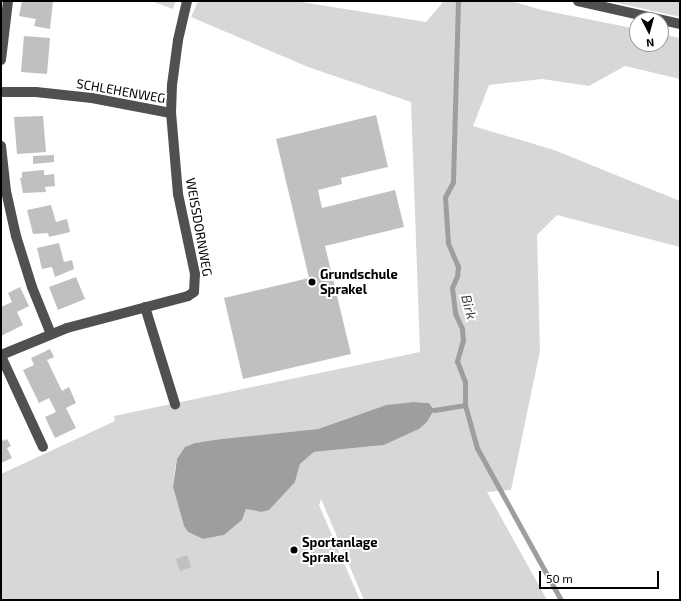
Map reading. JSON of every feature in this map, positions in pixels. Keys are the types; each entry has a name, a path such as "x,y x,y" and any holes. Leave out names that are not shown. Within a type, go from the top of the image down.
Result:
{"street":[{"path":"1,60 8,1"},
{"name":"SCHLEHENWEG","path":"1,92 44,92 92,98 171,113 177,48 187,1"},
{"path":"578,1 680,24"},
{"name":"WEISSDORNWEG","path":"43,447 1,356 51,334 188,296 194,292 196,287 178,194 171,113"},
{"path":"1,146 6,191 16,236 32,287 51,334"},
{"path":"145,307 175,404"}],"shaded area":[{"path":"151,1 176,1 173,9"},
{"path":"198,1 295,1 426,22 444,1 511,1 542,10 629,27 629,52 669,52 669,36 680,38 680,79 625,66 589,86 542,79 489,85 473,126 554,150 680,201 680,247 557,215 537,235 540,351 511,490 487,492 547,600 364,600 321,499 319,505 360,600 1,600 1,474 115,421 114,416 420,352 411,102 308,67 191,17","holes":["413,402 429,403 434,410 427,422 419,429 384,445 314,452 300,464 295,482 261,512 246,509 242,520 224,535 203,539 188,532 184,526 173,487 175,469 177,459 195,443 318,429 386,405"]},
{"path":"609,1 680,1 680,17 669,15 669,12 658,12"},
{"path":"413,402 429,403 434,410 427,422 419,429 384,445 314,452 300,464 295,482 269,510 261,512 246,509 242,520 224,535 203,539 188,532 184,526 173,487 177,459 185,447 195,443 222,439 318,429 386,405"}],"building":[{"path":"22,1 53,1 50,29 34,26 36,19 19,16"},
{"path":"24,36 50,38 47,74 21,72"},
{"path":"376,115 388,167 341,178 342,184 318,190 322,208 395,190 404,227 325,246 351,354 243,379 224,298 309,278 276,139"},
{"path":"43,116 46,152 17,154 14,117"},
{"path":"54,155 54,162 33,164 33,156"},
{"path":"44,170 44,175 54,174 55,186 45,187 46,192 23,193 20,178 22,178 22,172"},
{"path":"51,205 56,222 67,219 70,232 49,237 48,233 33,234 27,210"},
{"path":"59,243 64,262 72,260 74,269 55,277 52,267 42,269 37,248"},
{"path":"76,277 85,299 58,310 49,287"},
{"path":"20,287 29,306 17,312 23,325 1,336 1,307 12,302 8,293"},
{"path":"50,349 54,357 47,360 62,391 69,387 76,403 66,408 76,428 55,438 45,417 56,412 49,398 39,403 23,370 34,365 31,358"},
{"path":"1,436 3,441 7,439 11,446 7,448 12,458 1,463"},
{"path":"187,555 191,567 180,571 176,559"}],"waterway":[{"name":"Birk","path":"458,1 453,182 445,197 448,243 458,267 457,276 452,288 455,313 462,329 463,340 457,361 465,382 465,405 477,448 561,600"},
{"path":"434,410 465,405"}],"place":[{"name":"Grundschule Sprakel","path":"312,282"},
{"name":"Sportanlage Sprakel","path":"294,550"}]}
